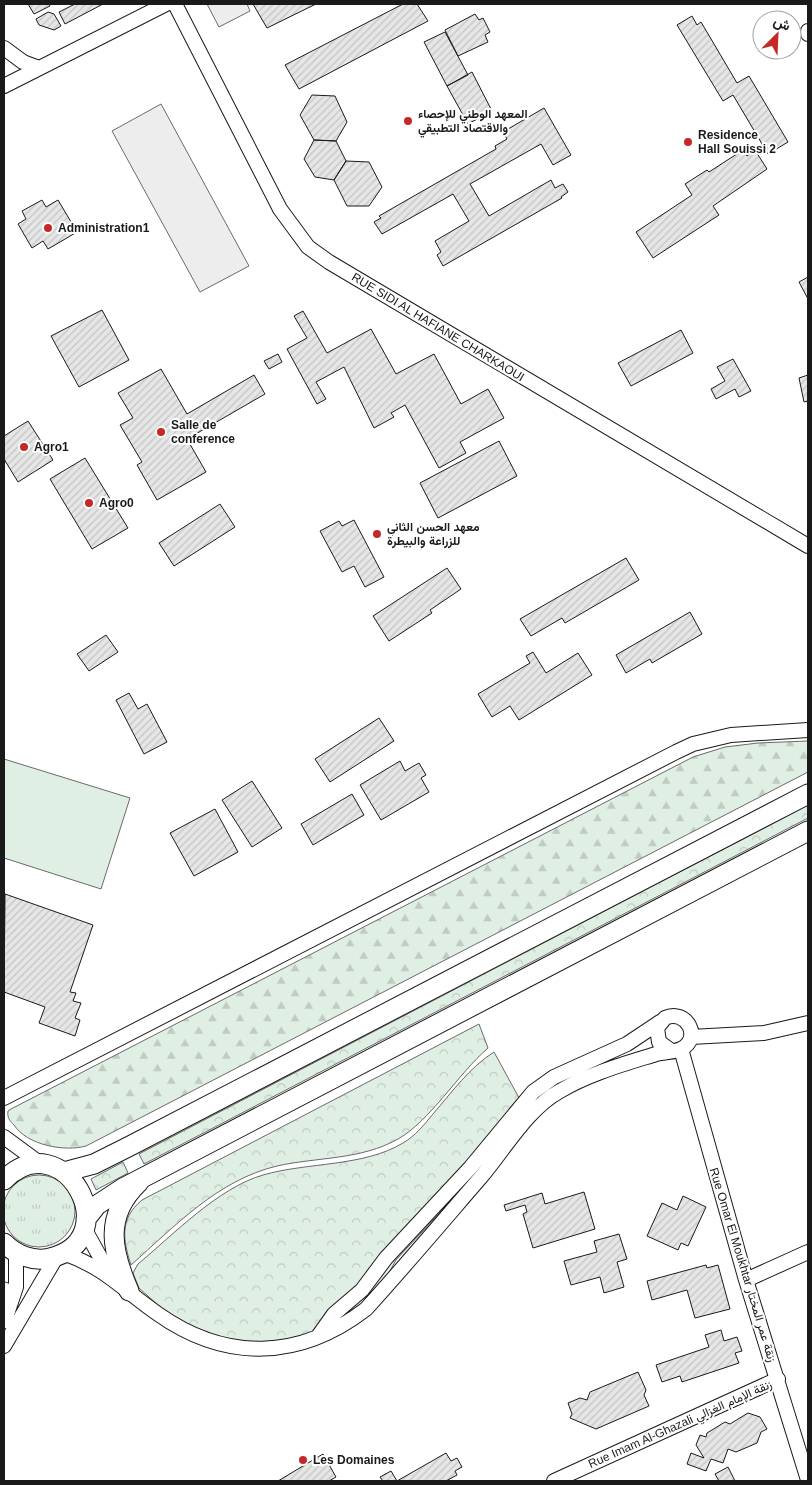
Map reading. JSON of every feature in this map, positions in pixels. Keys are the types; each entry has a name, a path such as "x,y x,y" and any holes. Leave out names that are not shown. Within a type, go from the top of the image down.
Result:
{"main road":[{"path":"64,1172 94,1164 128,1147 808,794"},
{"path":"9,1250 36,1259 60,1254 79,1238 85,1223 97,1206 109,1196 808,831"},
{"path":"4,1178 16,1170 29,1166 42,1165 64,1172 76,1182 84,1196 85,1223"},
{"path":"129,1291 118,1264 113,1234 124,1202 144,1177"},
{"path":"4,1292 6,1300 4,1320"}],"street":[{"path":"4,86 166,4"},
{"name":"RUE SIDI AL HAFIANE CHARKAOUI","path":"175,4 280,209 308,246 329,262 808,546"},
{"path":"4,48 22,62 39,68"},
{"path":"4,1098 676,752 694,744 731,734 808,730"},
{"path":"4,1346 60,1254 84,1261 110,1276 183,1331 215,1343 236,1348 275,1349 295,1344 345,1325 366,1309 550,1096 572,1084 676,1049 688,1043 691,1037 691,1026 681,1017 671,1015 626,1044 554,1077 533,1092 470,1168 386,1258 362,1290 334,1314 318,1335"},
{"path":"660,1022 657,1028 658,1039 664,1047 676,1049"},
{"path":"691,1037 764,1033 808,1023"},
{"name":"Rue Omar El Moukhtar زنقة عمر المختار","path":"676,1049 808,1480"},
{"path":"4,1137 42,1165"},
{"path":"85,1223 110,1276"},
{"path":"4,1320 16,1287 9,1250"},
{"path":"746,1280 808,1252"},
{"name":"Rue Imam Al-Ghazali زنقة الإمام الغزالي","path":"554,1481 778,1379"}],"green space":[{"path":"808,741 808,772 86,1146 67,1148 37,1142 20,1132 9,1119 8,1111 11,1109 693,757 725,747 758,743"},
{"path":"4,759 130,798 101,889 4,858"},
{"path":"808,805 808,818 144,1164 139,1154"},
{"path":"479,1024 488,1048 433,1109 410,1131 384,1146 369,1151 277,1166 235,1182 198,1206 131,1265 126,1247 126,1222 129,1215 142,1200"},
{"path":"494,1052 524,1107 502,1141 472,1178 396,1260 385,1280 358,1310 301,1341 230,1345 169,1315 139,1288 133,1273 138,1264 213,1201 246,1181 263,1175 371,1156 403,1143 419,1130 469,1073"},
{"path":"123,1162 128,1173 96,1190 91,1179"},
{"path":"39,1175 53,1178 65,1185 72,1197 75,1211 72,1225 65,1237 53,1244 39,1247 25,1244 13,1237 6,1225 3,1211 6,1197 13,1185 25,1178"}],"shaded area":[{"path":"207,4 247,4 250,11 219,27"},
{"path":"161,104 249,266 200,292 112,131"}],"building":[{"path":"28,4 49,4 50,6 34,14"},
{"path":"75,4 103,4 65,24 59,12"},
{"path":"253,4 316,4 267,28"},
{"path":"403,4 417,4 428,21 299,89 285,65"},
{"path":"48,12 54,14 61,26 54,30 39,25 36,19"},
{"path":"475,14 479,20 483,18 490,32 485,35 488,42 458,56 445,30"},
{"path":"692,16 697,25 701,22 737,83 749,76 788,142 768,154 733,95 723,101 677,25"},
{"path":"445,32 468,75 447,86 424,42"},
{"path":"472,72 492,111 468,124 447,86"},
{"path":"312,95 335,96 347,122 336,141 314,140 300,115"},
{"path":"544,108 571,155 553,165 541,144 470,184 489,216 551,180 555,188 563,184 568,192 562,198 443,266 437,255 441,252 435,241 469,221 453,194 382,234 374,222 381,218 379,216 496,149 495,146 507,139 503,132"},
{"path":"314,140 336,141 346,161 334,180 315,177 304,159"},
{"path":"743,150 747,156 755,150 767,169 713,206 719,215 653,258 636,232 692,195 685,184 707,170 709,172"},
{"path":"346,161 369,162 382,187 369,206 347,206 334,180"},
{"name":"Administration1","path":"42,200 46,207 58,200 77,232 48,249 43,241 32,248 18,224 26,219 22,211"},
{"path":"808,277 808,299 799,282"},
{"path":"102,310 129,360 79,387 51,336"},
{"path":"303,311 327,353 371,329 396,374 434,354 461,404 488,389 504,418 460,442 466,453 439,468 405,405 391,413 394,417 374,428 344,367 316,382 326,399 317,404 287,349 307,338 294,316"},
{"path":"681,330 693,353 631,386 618,363"},
{"path":"278,354 282,362 269,369 264,361"},
{"path":"733,359 751,391 739,397 735,389 716,399 711,389 725,381 717,367"},
{"name":"Salle de conference","path":"161,369 187,414 254,375 265,394 187,439 206,472 157,500 137,465 142,462 120,425 133,418 118,393"},
{"path":"808,375 808,401 804,402 799,378"},
{"name":"Agro1","path":"28,421 53,460 18,482 4,459 4,436"},
{"path":"499,441 517,476 438,518 420,483"},
{"name":"Agro0","path":"85,458 128,528 92,549 50,479"},
{"path":"220,504 235,527 174,566 159,543"},
{"path":"354,520 384,577 365,587 354,566 342,572 320,531 339,521 342,526"},
{"path":"626,558 639,580 565,623 562,618 531,636 520,619"},
{"path":"447,568 461,589 430,610 432,613 389,641 373,616"},
{"path":"690,612 702,634 652,663 650,659 626,673 616,655"},
{"path":"106,635 118,652 89,671 77,654"},
{"path":"533,652 546,673 578,653 592,675 519,720 510,706 492,717 478,694 530,663 526,656"},
{"path":"129,693 138,709 147,704 167,742 144,754 116,700"},
{"path":"379,718 394,741 330,782 315,759"},
{"path":"400,761 405,771 419,763 426,775 421,778 429,792 381,820 360,785"},
{"path":"252,781 282,828 252,847 222,800"},
{"path":"352,794 364,815 313,845 301,824"},
{"path":"215,809 238,852 194,876 170,833"},
{"path":"5,894 93,925 70,992 76,993 73,1001 81,1003 75,1018 80,1020 75,1036 39,1023 45,1007 4,992"},
{"path":"584,1192 595,1229 533,1248 523,1214 527,1212 525,1205 506,1211 504,1205 542,1193 545,1204"},
{"path":"683,1196 706,1207 688,1246 681,1243 678,1250 647,1236 662,1203 677,1210"},
{"path":"619,1234 627,1259 617,1262 624,1287 604,1293 600,1277 571,1285 564,1261 597,1252 594,1241"},
{"path":"706,1265 707,1268 718,1265 730,1309 695,1318 687,1290 652,1300 647,1281"},
{"path":"721,1330 724,1341 737,1337 742,1351 735,1353 739,1363 682,1382 680,1376 662,1382 656,1365 709,1347 705,1335"},
{"path":"638,1372 646,1390 644,1395 649,1406 596,1429 570,1418 572,1414 568,1403 580,1398 587,1400 590,1392"},
{"path":"748,1413 760,1417 767,1429 761,1432 757,1443 736,1452 728,1449 723,1463 711,1459 706,1471 687,1464 691,1453 704,1458 696,1445 700,1435 706,1437 707,1433 725,1422 730,1424"},
{"path":"446,1453 451,1461 457,1458 462,1467 455,1471 457,1475 446,1481 397,1481"},
{"path":"323,1454 336,1477 329,1481 278,1481"},
{"path":"728,1467 735,1481 719,1481 715,1474"},
{"path":"391,1471 397,1481 383,1481 380,1477"}],"place":[{"name":"المعهد الوطني للإحصاء والاقتصاد التطبيقي","path":"408,121"},
{"name":"Residence Hall Souissi 2","path":"688,142"},
{"name":"Administration1","path":"48,228"},
{"name":"Salle de conference","path":"161,432"},
{"name":"Agro1","path":"24,447"},
{"name":"Agro0","path":"89,503"},
{"name":"معهد الحسن الثاني للزراعة والبيطرة","path":"377,534"},
{"name":"Les Domaines","path":"303,1460"}]}
